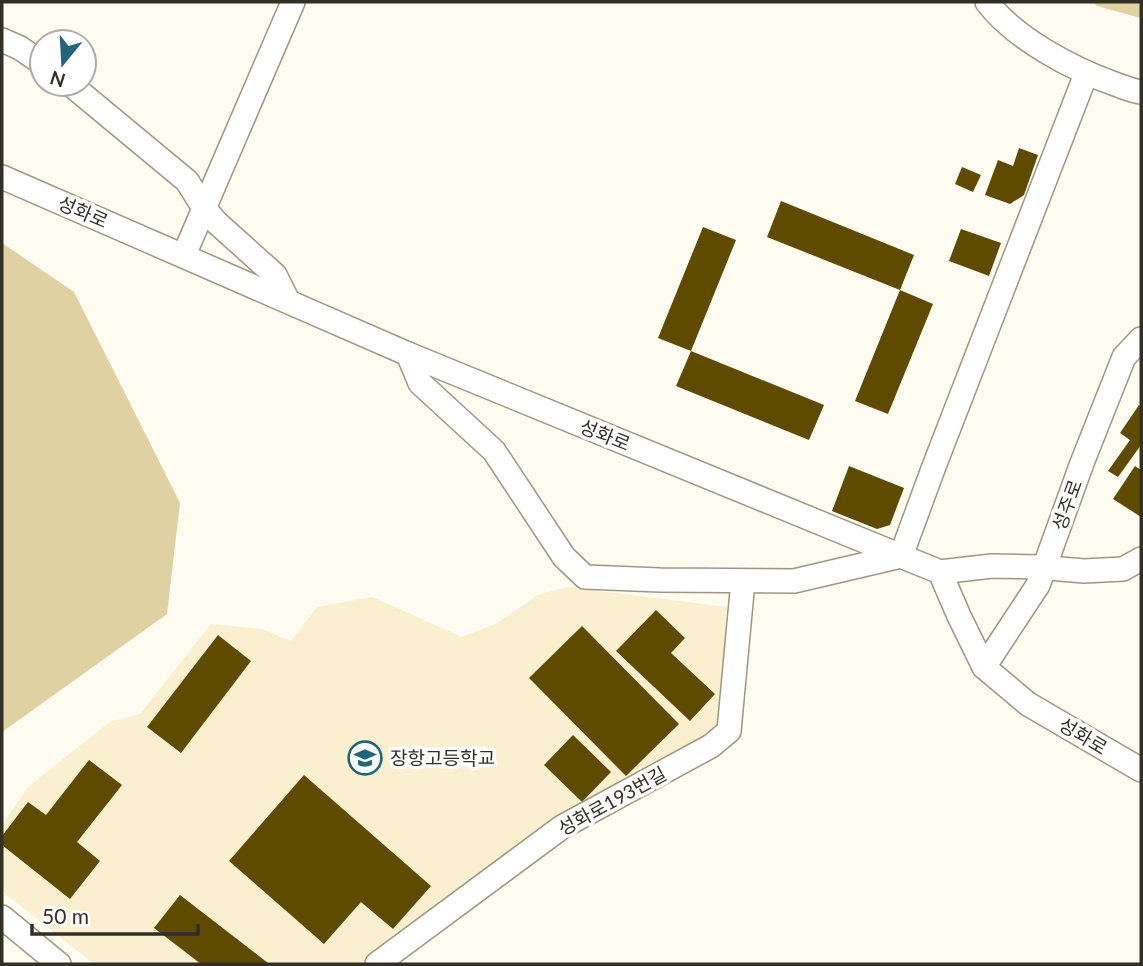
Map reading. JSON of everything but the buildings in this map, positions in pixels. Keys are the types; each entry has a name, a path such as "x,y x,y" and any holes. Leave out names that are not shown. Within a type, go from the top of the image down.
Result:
{"street":[{"path":"184,256 293,2"},
{"path":"987,2 1015,31 1086,74 1141,92"},
{"path":"2,40 28,53"},
{"path":"408,354 420,383 494,451 564,557 585,577 793,581 901,556 1086,74"},
{"path":"87,98 187,181 216,222 275,275 288,301"},
{"name":"성화로","path":"2,177 408,354 940,572 984,667 1028,704 1141,770"},
{"name":"성주로","path":"984,667 1038,585 1124,357 1141,339"},
{"path":"940,572 992,566 1084,571 1123,569 1141,559"},
{"name":"성화로193번길","path":"377,964 562,827 711,746 729,731 743,581"},
{"path":"2,916 58,964"}],"shaded area":[{"path":"1094,2 1141,2 1141,18 1097,6"},
{"path":"2,243 74,292 180,503 167,614 2,732"},
{"name":"장항고등학교","path":"568,587 727,607 719,730 441,906 359,964 94,964 2,891 2,825 28,787 110,722 140,714 211,624 262,629 291,641 317,607 372,597 462,637 495,624 538,595"}],"place":[{"name":"장항고등학교","path":"365,758"}]}
